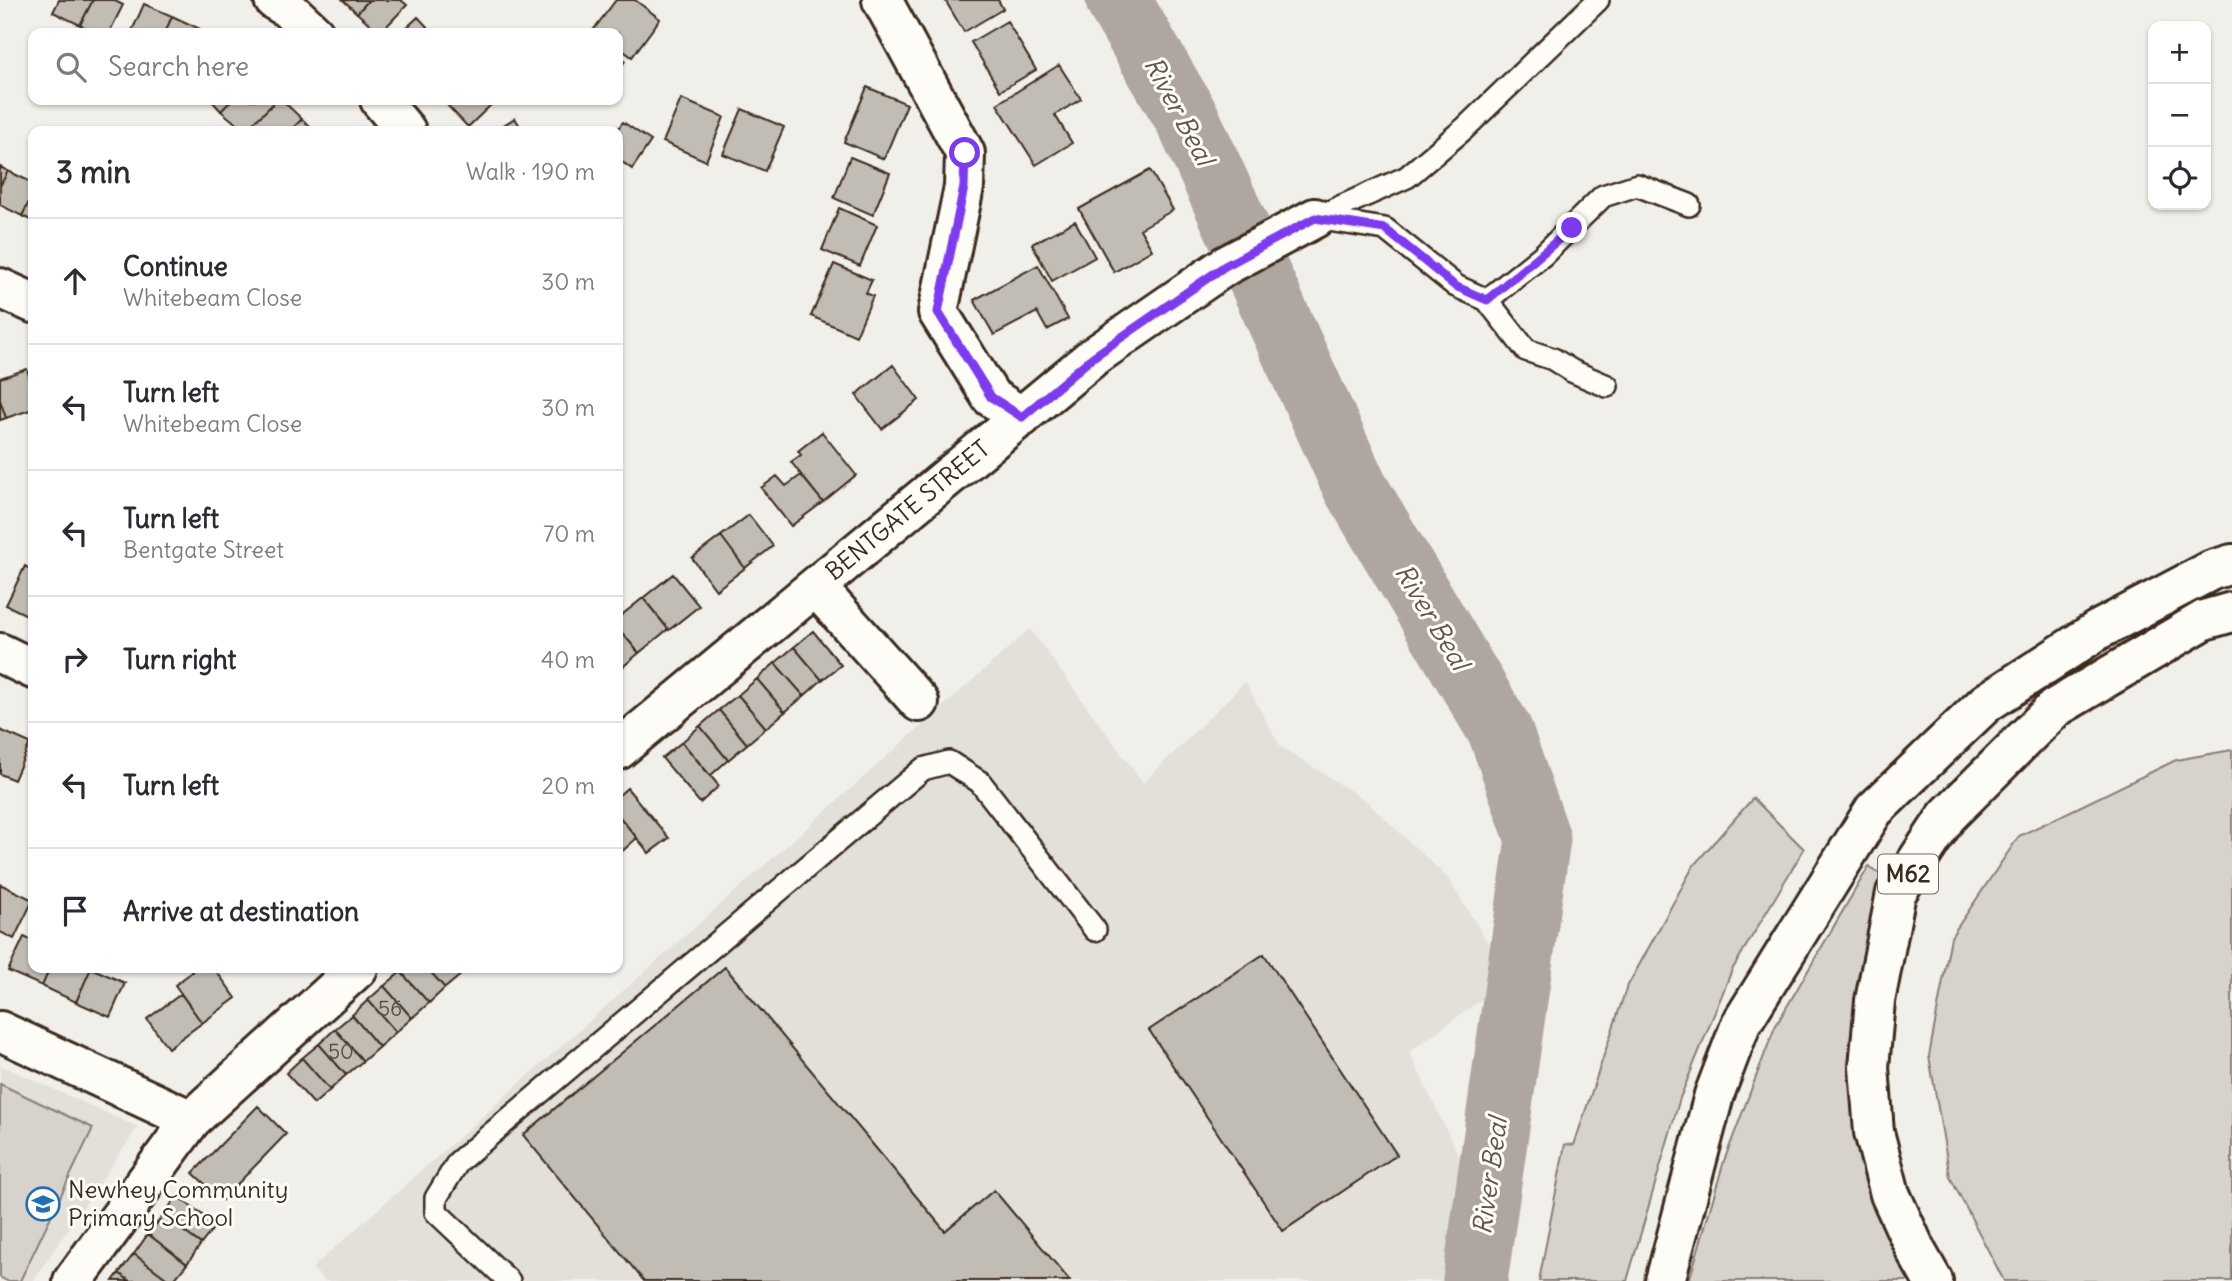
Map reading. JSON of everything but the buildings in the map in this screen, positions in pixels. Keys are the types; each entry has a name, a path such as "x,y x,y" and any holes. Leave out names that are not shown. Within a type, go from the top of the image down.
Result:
{"main road":[{"path":"274,0 286,7 309,28"},
{"path":"882,0 965,153 964,187 938,312 991,397 1022,417"},
{"path":"384,105 402,126"},
{"name":"BENTGATE STREET","path":"623,746 1093,357 1225,266 1315,218"},
{"path":"0,288 28,301"},
{"name":"M62","path":"1665,1281 1714,1095 1741,1024 1874,810 1986,703 2098,630 2212,570 2232,564"},
{"path":"816,587 919,702"},
{"name":"M62","path":"1933,1281 1890,1194 1874,1132 1868,1068 1875,1001 1896,893 1947,816 2055,708 2204,620 2232,612"},
{"path":"0,653 28,666"},
{"path":"73,1281 191,1120 353,973"},
{"path":"0,1031 191,1120"}],"lane":[{"path":"1315,218 1407,177 1465,128 1598,0"},
{"path":"1487,300 1543,255 1603,196 1637,185 1689,205"},
{"path":"1315,218 1385,229 1455,286 1487,300 1526,350 1553,359 1572,371 1607,386"},
{"path":"509,1281 436,1212 436,1198 458,1162 923,769 949,762 981,782 1095,930"}],"shaded area":[{"path":"1030,629 1143,783 1245,682 1280,746 1365,800 1448,878 1510,979 1409,1052 1470,1179 1455,1281 325,1281 312,1268"},
{"path":"2232,750 2232,1281 2004,1281 1950,1177 1929,1056 1951,937 2019,836 2176,760"},
{"path":"1753,798 1804,849 1732,970 1680,1098 1627,1281 1539,1281 1565,1144 1574,1145 1626,989 1694,865"},
{"path":"1869,866 1887,879 1857,1002 1915,1281 1689,1281 1724,1161 1775,1027"},
{"name":"Newhey Community Primary School","path":"0,1065 138,1127 33,1281 0,1281"},
{"name":"Newhey Community Primary School","path":"0,1084 93,1128 20,1281 7,1281 0,1277"}],"waterway":[{"name":"River Beal","path":"1118,0 1187,118 1355,487 1500,731 1538,839 1475,1281"}],"place":[{"name":"Newhey Community Primary School","path":"43,1204"}],"route":[{"path":"965,153 964,187 938,312 991,397 1022,417 1093,357 1225,266 1315,218 1385,229 1455,286 1487,300 1572,228"}]}
